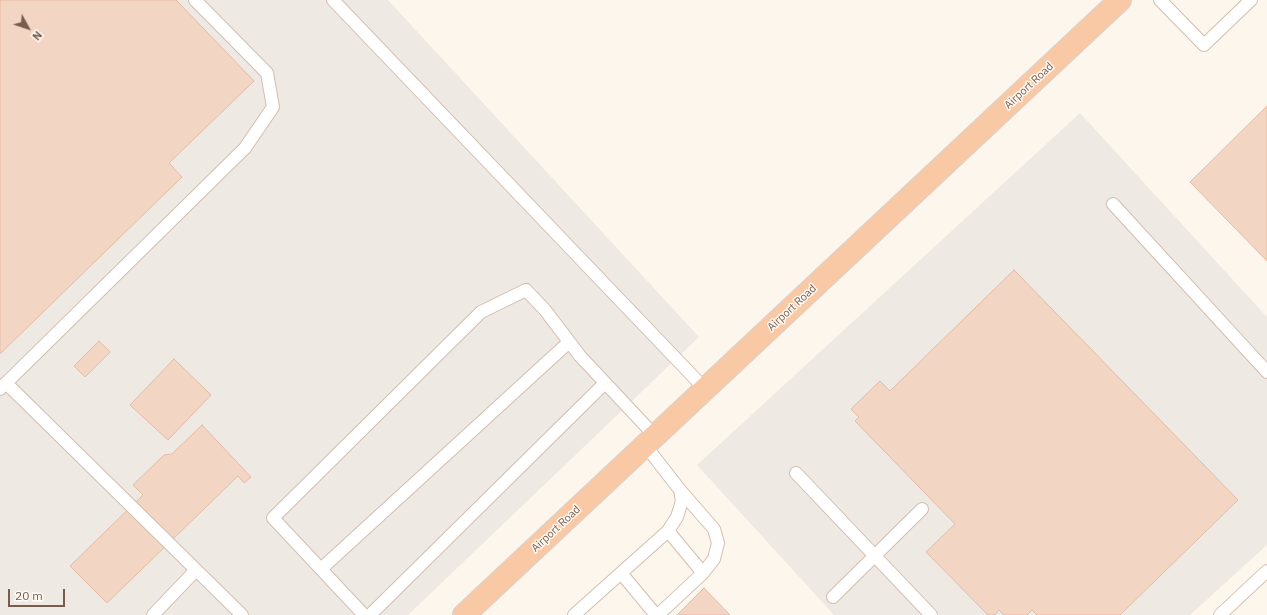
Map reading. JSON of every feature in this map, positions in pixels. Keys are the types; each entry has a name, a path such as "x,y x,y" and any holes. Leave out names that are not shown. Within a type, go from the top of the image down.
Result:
{"highway":[{"name":"Airport Road","path":"464,615 1120,0"}],"lane":[{"path":"195,0 267,73 273,107 245,148 3,386 242,615"},
{"path":"333,0 705,389"},
{"path":"1160,0 1204,45 1251,0"},
{"path":"1113,204 1267,372"},
{"path":"364,615 273,518 481,312 526,290 545,310 569,342 605,383 650,441 680,490 714,529 718,543 714,559 703,573 657,615 621,573"},
{"path":"321,569 569,342"},
{"path":"370,615 605,383"},
{"path":"796,473 931,615"},
{"path":"574,615 668,531 677,517 682,501 680,490"},
{"path":"833,597 922,509"},
{"path":"668,531 703,573"},
{"path":"153,615 196,570"},
{"path":"1220,615 1265,577"}],"shaded area":[{"path":"0,0 388,0 699,337 408,615 0,615"},
{"path":"1080,113 1267,317 1267,545 1190,615 834,615 697,465"}],"building":[{"path":"0,0 176,0 254,81 169,163 182,177 0,354"},
{"path":"1267,106 1267,261 1190,182"},
{"path":"1014,270 1238,500 1120,615 1037,615 1032,610 1027,615 1004,615 999,610 995,615 988,615 926,552 955,524 855,421 859,417 851,409 880,381 890,391"},
{"path":"99,341 110,352 85,377 74,366"},
{"path":"174,359 211,395 168,440 130,405"},
{"path":"202,425 251,477 244,483 238,476 107,603 70,566 143,495 133,485 164,455 172,454"},
{"path":"704,588 730,615 677,615"}]}
